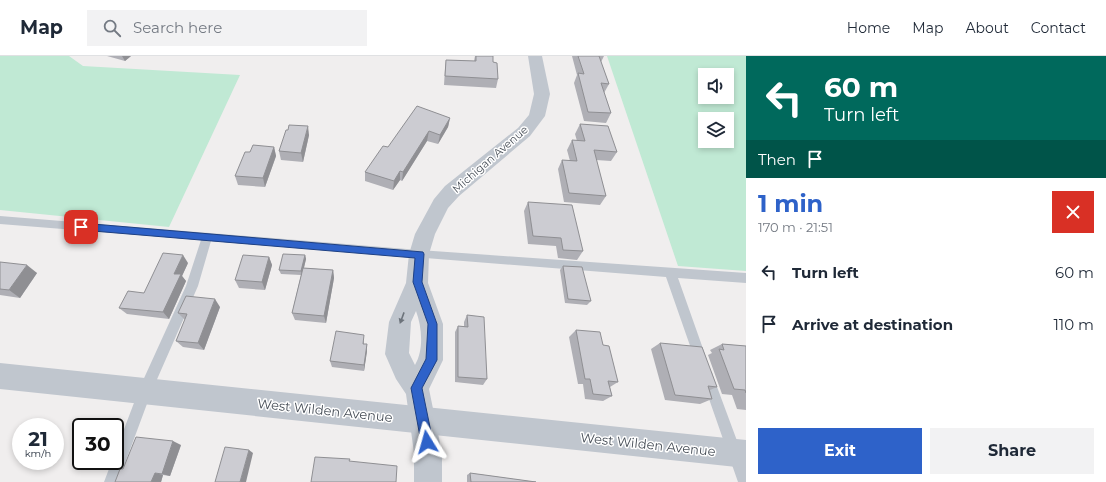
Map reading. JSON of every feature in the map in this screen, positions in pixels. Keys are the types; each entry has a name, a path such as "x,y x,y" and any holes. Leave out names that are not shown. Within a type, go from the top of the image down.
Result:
{"street":[{"name":"Michigan Avenue","path":"428,482 428,453 424,420 416,388 405,371 397,354 400,322 417,282 419,254 425,234 434,216 452,191 524,132 537,116 542,94 535,56"},
{"name":"Michigan Avenue","path":"416,388 431,360 432,324 417,282"},
{"name":"West Wilden Avenue","path":"0,376 740,453"}],"lane":[{"path":"1,221 746,278"},
{"path":"111,482 145,392 192,286 207,237"},
{"path":"670,272 740,453 745,482"}],"green space":[{"path":"0,56 69,56 83,66 240,75 169,227 0,210"},
{"path":"607,56 746,56 746,271 678,266"}],"building":[{"path":"476,56 493,56 493,62 497,63 498,79 445,76 446,60 476,61"},
{"path":"578,56 599,56 609,84 601,83 611,113 588,112 578,73 584,74"},
{"path":"417,106 450,118 440,135 429,131 403,172 400,171 394,181 365,172 383,146 388,147"},
{"path":"580,124 608,126 617,152 594,150 606,196 569,193 562,160 577,161 572,140 585,141"},
{"path":"289,125 308,126 301,153 279,151"},
{"path":"253,145 274,147 263,178 235,176 245,152 250,152"},
{"path":"528,202 572,205 583,251 563,250 561,238 533,236"},
{"path":"163,253 183,255 174,274 181,274 163,312 119,308 128,291 144,293"},
{"path":"283,254 305,255 301,271 279,270"},
{"path":"243,255 269,257 262,282 235,280"},
{"path":"0,262 27,265 9,290 0,289"},
{"path":"563,266 582,267 591,301 568,299"},
{"path":"303,268 333,270 324,316 292,313"},
{"path":"186,296 215,299 198,343 176,341 187,314 178,313"},
{"path":"467,315 484,317 487,379 458,377 458,326 468,327"},
{"path":"576,330 600,332 603,345 609,346 618,382 608,381 612,396 593,394 590,379 585,379"},
{"path":"336,331 364,335 363,344 367,344 364,365 330,361"},
{"path":"660,343 702,347 717,387 708,386 712,399 675,395"},
{"path":"722,344 746,346 746,393 745,390 734,389 719,349 724,350"},
{"path":"136,437 173,441 162,474 155,473 151,482 115,482 120,470 124,470"},
{"path":"225,447 249,450 240,482 215,482"},
{"path":"315,457 350,459 349,461 397,466 396,482 311,482"},
{"path":"470,473 536,482 471,482"}],"route":[{"path":"81,227 419,254 417,282 432,324 431,360 416,388 424,420 427,442"}]}
